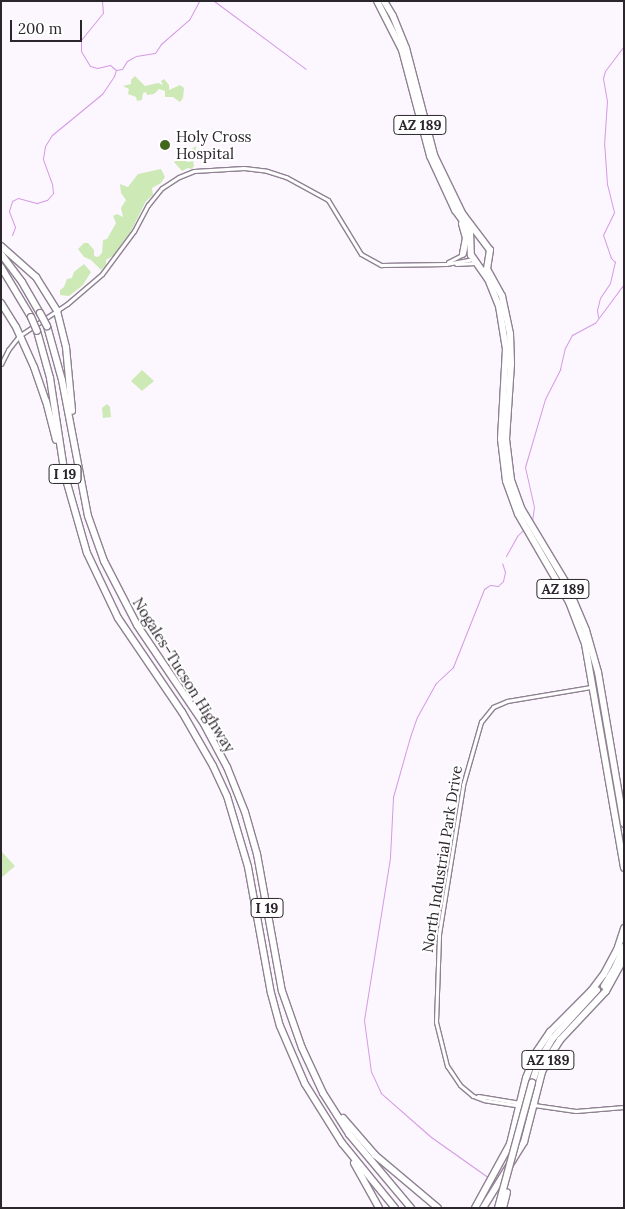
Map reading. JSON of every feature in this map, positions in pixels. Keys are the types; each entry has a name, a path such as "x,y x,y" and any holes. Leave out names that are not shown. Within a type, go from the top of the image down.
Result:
{"highway":[{"name":"AZ 189","path":"377,1 402,50 415,108 430,156 455,210 470,231 469,247 475,261 494,290 505,318"},
{"name":"AZ 189","path":"384,1 394,16 406,48 434,155 462,213 490,250 487,269 500,292 509,353 506,439 507,462 513,489 525,526 561,573 580,613 607,729 624,824"},
{"path":"455,210 465,234 466,248 464,254"},
{"path":"469,247 476,240 485,241"},
{"path":"1,246 36,277 57,310 66,347 77,462"},
{"name":"Nogales–Tucson Highway","path":"1,254 22,282 47,326 62,380 88,516 112,580 137,626 204,724 237,790 257,854 277,966 291,1020 312,1071 349,1134 411,1208"},
{"path":"475,261 482,261 489,257"},
{"name":"Nogales–Tucson Highway","path":"1,267 31,317 37,331 50,378 64,476 82,540 118,618 186,718 214,766 227,796 248,868 266,970 280,1026 305,1084 342,1143 395,1208"},
{"path":"1,303 19,336 46,401 64,476"},
{"name":"AZ 189","path":"521,514 566,594 588,643"},
{"path":"588,643 596,680 594,686 624,868"},
{"path":"594,686 598,689 607,729"},
{"name":"AZ 189","path":"478,1207 489,1197 499,1175 522,1104 528,1070 540,1046 550,1032 600,980 612,960 623,930"},
{"path":"503,1208 539,1061 553,1038 591,998 606,976 614,961 623,930"},
{"path":"498,1208 534,1083 548,1051 564,1029 603,987 615,968 624,947"},
{"name":"AZ 189","path":"478,1207 524,1142 542,1072 556,1046 606,991 624,959"},
{"path":"291,1020 316,1074 347,1122 381,1161 438,1208"},
{"path":"342,1143 380,1208"}],"street":[{"path":"1,364 8,350 19,336 80,294 102,274 134,231 155,196 170,181 194,171 244,168 267,171 286,177 328,200 355,246 361,254 374,263 402,265 448,264 475,261"},
{"path":"440,264 452,261 464,254 469,247"},
{"path":"448,264 475,261"},
{"name":"North Industrial Park Drive","path":"594,686 507,701 493,707 484,716 463,785 439,934 436,1019 445,1062 450,1074 466,1090 477,1097 576,1111 624,1107"}],"green space":[{"path":"135,76 145,86 158,83 163,85 161,81 164,79 169,85 169,90 180,85 184,88 183,98 180,102 173,97 165,97 165,91 159,89 154,94 147,95 146,92 143,93 142,100 137,101 136,97 128,94 129,89 123,86 131,84 131,80"},
{"path":"196,146 195,159 186,159 185,154"},
{"path":"179,157 188,162 193,161 194,166 192,169 188,168 182,171 174,162"},
{"path":"161,169 165,177 161,183 152,188 153,195 146,201 130,233 116,254 106,260 106,265 101,270 91,260 84,257 78,249 84,243 88,243 94,250 94,256 98,257 102,253 103,240 107,239 116,223 113,216 117,214 123,217 121,208 126,200 121,193 120,184 128,187 138,174"},
{"path":"84,264 91,272 83,285 69,296 60,295 60,290 64,287 67,279 72,278 74,272"},
{"path":"142,370 154,381 142,391 131,381"},
{"path":"107,404 110,407 111,417 103,418 102,408"},
{"path":"1,851 15,866 1,878"}],"waterway":[{"path":"12,235 15,227 9,211 12,201 18,198 37,203 47,200 53,193 52,184 43,159 45,146 52,135 102,94 114,76 116,70 110,65 97,68 90,66 81,51 81,40 103,13 102,1"},
{"path":"116,70 122,69 127,61 136,56 155,53 161,44 189,20 199,1"},
{"path":"214,1 306,69"},
{"path":"598,317 597,310 600,298 610,283 615,262 611,258 603,235 614,212 607,184 604,145 607,101 603,78 605,71 624,46"},
{"path":"532,521 534,507 525,467 545,399 560,369 565,348 572,335 595,323 624,284"},
{"path":"506,556 517,536 523,530"},
{"path":"489,1178 431,1137 381,1093 371,1072 364,1020 390,857 393,797 410,737 417,717 435,684 453,667 484,589 490,585 498,586 503,581 505,572 502,563"}],"place":[{"name":"Holy Cross Hospital","path":"165,145"}]}
